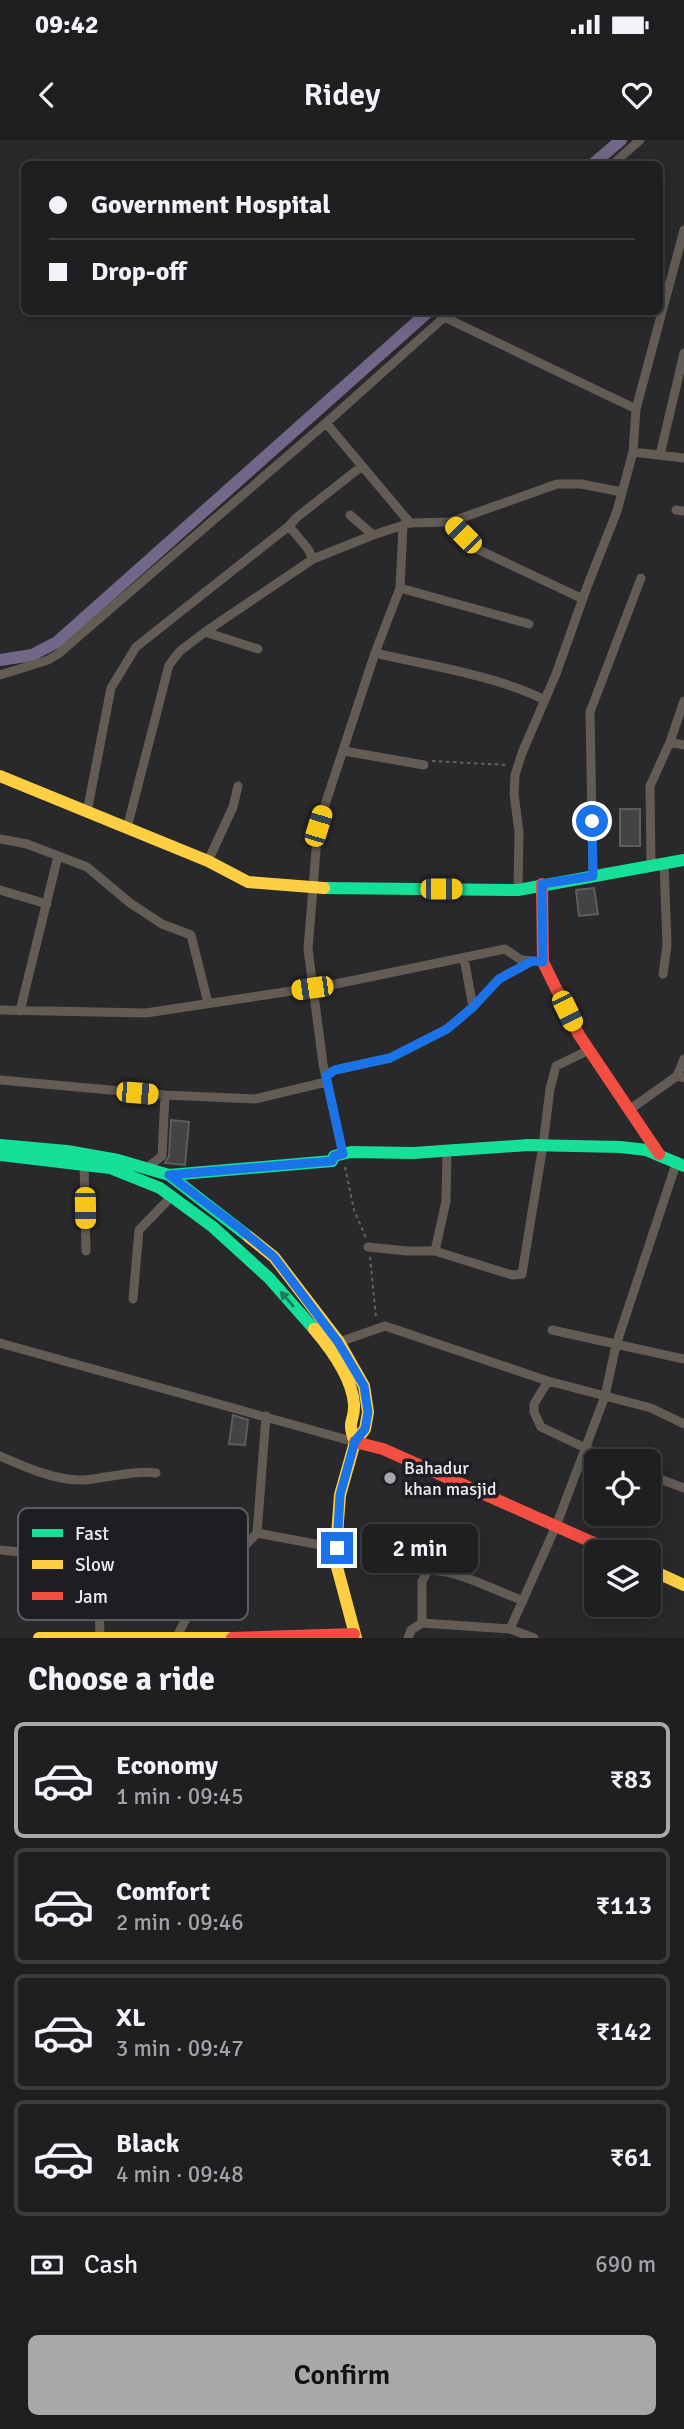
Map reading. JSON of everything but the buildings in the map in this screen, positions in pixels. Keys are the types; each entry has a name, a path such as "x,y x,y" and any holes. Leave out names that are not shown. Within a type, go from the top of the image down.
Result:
{"main road":[{"path":"0,776 208,861 248,882 312,888 518,890 684,860"},
{"path":"542,884 538,961 579,1035 659,1154"},
{"path":"0,1145 67,1151 118,1160 169,1175 274,1257 338,1342 364,1386 368,1412 365,1429 355,1441 340,1495 337,1567 355,1636 39,1638"},
{"path":"169,1175 332,1161 334,1156 343,1154 543,1145 646,1150 680,1163"},
{"path":"0,1155 110,1168 160,1188 213,1227 269,1278 324,1341 350,1383 354,1406 349,1427 355,1441"},
{"path":"355,1441 383,1449 587,1540"},
{"path":"661,1574 684,1585"}],"street":[{"path":"616,161 640,140"},
{"path":"663,308 684,230"},
{"path":"0,675 48,660 58,654 326,423 446,315"},
{"path":"449,315 636,409"},
{"path":"518,890 519,832 514,794 518,766 617,511 633,452 636,409 661,315"},
{"path":"660,455 684,353"},
{"path":"326,423 407,524 400,588 375,653 318,826 308,949 326,1076 343,1154"},
{"path":"633,452 684,458"},
{"path":"87,811 111,688 136,648 362,466"},
{"path":"127,828 169,665 180,651 205,632 313,559 373,535 407,524 450,522 557,484 581,484 622,492"},
{"path":"350,515 373,535"},
{"path":"450,522 477,549 583,599"},
{"path":"289,526 313,559"},
{"path":"593,876 590,712 641,578"},
{"path":"400,588 529,624"},
{"path":"205,632 258,649"},
{"path":"375,653 529,692 545,700"},
{"path":"663,974 667,945 650,786 670,742 684,701"},
{"path":"670,742 684,745"},
{"path":"344,751 424,763"},
{"path":"208,861 233,807 238,786"},
{"path":"0,839 27,845 87,867 130,903 162,924 191,935 208,1003"},
{"path":"20,1011 58,856"},
{"path":"0,890 47,904"},
{"path":"0,1010 146,1013 312,988 505,949 521,960 538,961"},
{"path":"464,958 473,1007"},
{"path":"326,1076 335,1070 390,1058 447,1029 473,1007 499,979 538,961"},
{"path":"369,1247 435,1251 512,1275 522,1274 550,1089 556,1066 589,1050"},
{"path":"629,1110 681,1077 684,1059"},
{"path":"0,1080 165,1095 255,1099 326,1082 326,1076"},
{"path":"148,1167 162,1156 165,1095"},
{"path":"435,1251 446,1200 447,1151"},
{"path":"510,1629 556,1526 605,1396 616,1345 680,1163"},
{"path":"84,1164 86,1251"},
{"path":"134,1299 139,1230 172,1197"},
{"path":"338,1342 385,1326 548,1381 651,1408 684,1424"},
{"path":"552,1330 684,1359"},
{"path":"0,1343 355,1441"},
{"path":"548,1381 534,1404 534,1412 541,1427 585,1448"},
{"path":"248,1542 257,1533 266,1416"},
{"path":"0,1456 33,1471 82,1480 142,1471 156,1473"},
{"path":"661,1479 684,1488"},
{"path":"257,1533 337,1548"},
{"path":"0,1550 18,1552"},
{"path":"422,1623 422,1581 428,1571 440,1570 453,1574 523,1601"},
{"path":"100,1620 100,1638"},
{"path":"176,1638 185,1620"},
{"path":"408,1638 411,1630 422,1623 510,1629 534,1638"}],"path":[{"path":"424,763 518,766"}],"waterway":[{"path":"596,161 621,140"},
{"path":"0,660 32,655 57,642 425,315"}],"traffic: fast":[{"path":"324,888 518,890 684,860"},
{"path":"0,1145 67,1151 118,1160 169,1175 249,1237"},
{"path":"169,1175 332,1161 334,1156 351,1152 413,1153 528,1145 646,1150 684,1166"},
{"path":"0,1155 110,1168 160,1188 213,1227 269,1278 314,1329"}],"traffic: slow":[{"path":"0,776 208,861 248,882 324,888"},
{"path":"249,1237 274,1257 339,1342 364,1386 368,1412 365,1429 355,1442 340,1495 337,1535 337,1567 356,1638"},
{"path":"314,1329 334,1354 349,1384 354,1404 351,1425 355,1442"},
{"path":"661,1574 684,1585"},
{"path":"39,1638 229,1638"}],"traffic: jam":[{"path":"542,884 543,962 579,1035 659,1154"},
{"path":"355,1442 383,1449 587,1540"},
{"path":"232,1638 354,1634"}],"place":[{"name":"Bahadur khan masjid","path":"390,1478"}],"route":[{"path":"337,1548 340,1495 355,1441 365,1429 368,1412 364,1386 338,1342 274,1257 169,1175 332,1161 334,1156 343,1154 326,1076 335,1070 390,1058 447,1029 473,1007 499,979 532,961 543,962 542,884 593,876 592,821"}]}
